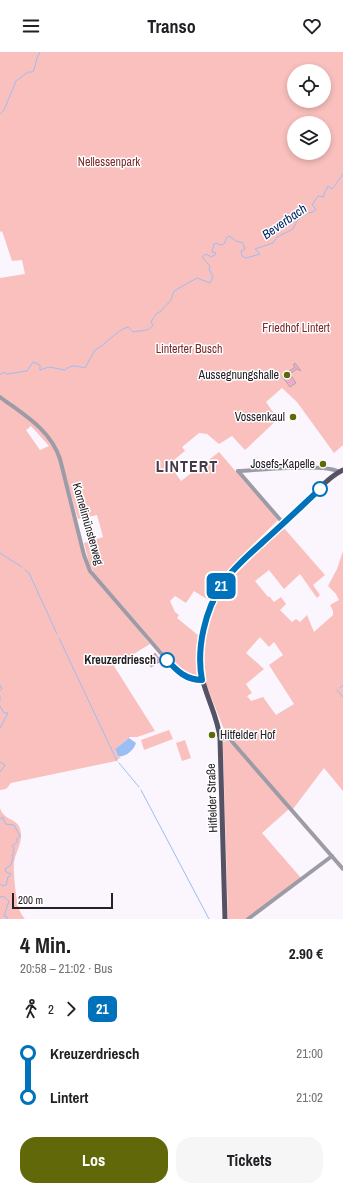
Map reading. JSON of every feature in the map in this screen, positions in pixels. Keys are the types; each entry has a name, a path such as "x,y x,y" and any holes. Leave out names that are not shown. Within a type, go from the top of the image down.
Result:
{"main road":[{"name":"Hitfelder Straße","path":"225,919 220,738 217,718 202,680 200,660 206,619 223,582 240,563 342,471"}],"street":[{"name":"Kornelimünsterweg","path":"0,397 39,426 55,445 84,555 90,571 179,674 202,680"},
{"path":"283,523 238,471 317,468 342,471"},
{"path":"220,738 230,739 343,869"},
{"path":"248,919 332,856"}],"green space":[{"path":"0,52 343,52 343,445 334,453 297,402 282,388 266,402 278,419 245,450 232,436 219,444 207,434 199,433 182,447 185,451 169,464 181,481 219,452 278,520 231,568 216,589 210,601 194,591 186,603 175,596 170,601 175,612 179,615 177,618 199,636 199,675 195,677 180,672 94,573 89,563 84,543 103,537 97,515 78,519 58,450 86,565 150,644 114,666 155,731 137,737 130,737 115,749 118,756 121,757 116,761 11,783 6,789 0,790 0,278 25,274 22,260 12,261 2,231 0,232","holes":["31,426 49,446 40,450 26,430"]},
{"path":"283,527 325,575 313,585 320,595 317,598 300,574 284,589 269,570 255,581 274,602 281,597 286,604 280,610 292,622 296,619 300,622 307,615 314,632 333,615 330,605 339,600 336,594 328,586 337,569 343,551 343,791 324,768 293,809 230,738 223,727 204,679 202,665 205,634 215,605 229,579","holes":["260,637 269,647 274,642 283,655 269,665 294,704 276,715 263,697 251,701 247,696 252,693 246,684 264,669 246,653"]},
{"path":"169,730 173,739 144,750 141,740"},
{"path":"185,740 191,758 182,761 176,743"},
{"path":"228,740 289,809 262,833 301,878 246,919 228,919 223,742"},
{"path":"0,808 4,815 18,825 21,833 14,862 14,872 16,895 21,914 25,919 0,919"}],"water":[{"path":"129,738 136,743 135,746 126,755 118,756 115,749"}],"building":[{"name":"Aussegnungshalle","path":"295,363 301,371 297,369 290,374 296,383 290,387 282,376 295,367 293,365"},
{"path":"155,653 161,661 151,667 148,660"}],"waterway":[{"path":"0,114 4,110 16,81 28,72 33,72 40,52"},
{"name":"Beverbach","path":"0,375 3,372 7,374 27,371 33,362 40,365 40,370 49,367 65,370 72,366 85,368 95,350 119,331 128,327 133,332 149,329 153,325 151,322 156,314 161,311 171,300 174,291 197,278 210,283 213,277 209,269 210,266 202,257 206,254 211,257 215,255 216,253 212,252 214,244 224,244 229,236 236,241 243,243 245,249 241,251 242,256 246,258 260,254 255,249 273,243 277,237 293,229 298,219 307,213 313,212 316,209 312,205 318,196 324,197 328,186 332,189 343,174"},
{"path":"0,553 22,567"},
{"path":"25,570 29,573 57,634"},
{"path":"59,638 117,761"},
{"name":"Beverbach","path":"0,685 2,689 0,691"},
{"path":"340,688 343,685"},
{"path":"337,690 343,697"},
{"name":"Beverbach","path":"0,696 0,701"},
{"name":"Beverbach","path":"0,706 4,713 8,713 0,728"},
{"name":"Beverbach","path":"0,762 5,765 0,772"},
{"path":"119,763 139,787"},
{"path":"141,790 209,919"},
{"path":"0,819 3,817 5,824 14,825 20,836 17,839 17,842 12,846 14,848 14,853 12,855 11,865 5,869 6,872 11,875 8,877 6,885 2,886 0,884"},
{"path":"0,897 3,896 9,901 4,916 7,917 7,919"}],"bus line":[{"name":"21","path":"167,660 179,674 202,680 200,660 202,636 206,619 223,582 240,563 320,489"}],"place":[{"name":"Aussegnungshalle","path":"287,375"},
{"name":"Vossenkaul","path":"293,417"},
{"name":"Josefs-Kapelle","path":"323,464"},
{"name":"Kreuzerdriesch","path":"167,660"},
{"name":"Hitfelder Hof","path":"212,735"}],"district":[{"name":"LINTERT","path":"187,466"}],"park label":[{"name":"Nellessenpark","path":"109,162"},
{"name":"Friedhof Lintert","path":"296,328"},
{"name":"Linterter Busch","path":"189,349"}]}
